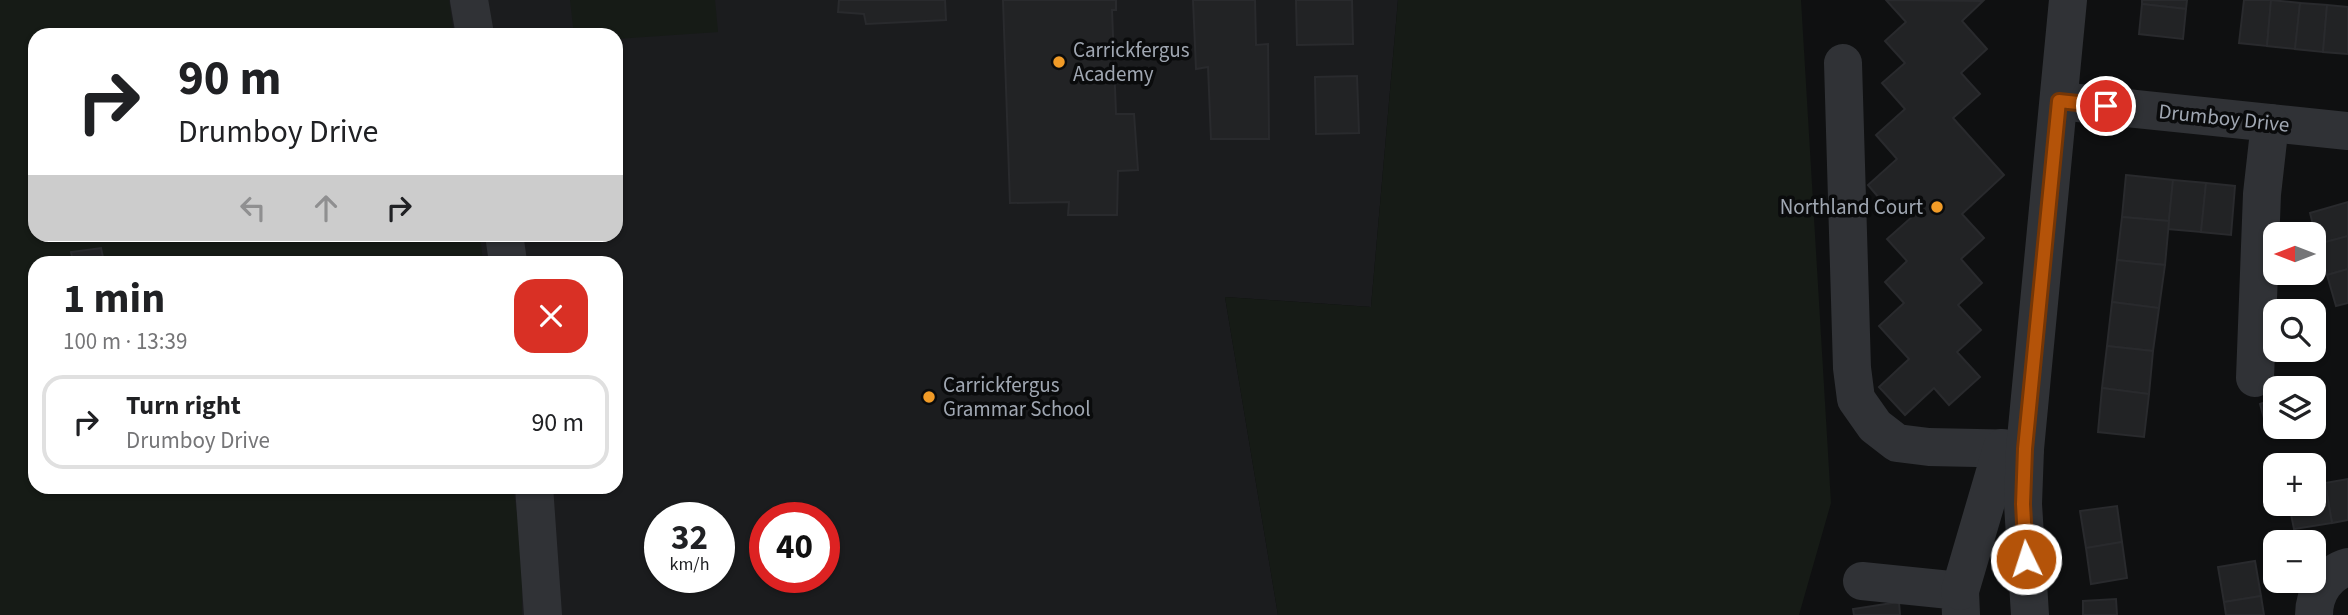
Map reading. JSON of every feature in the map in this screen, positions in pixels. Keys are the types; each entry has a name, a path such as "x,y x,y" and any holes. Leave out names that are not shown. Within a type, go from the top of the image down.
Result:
{"street":[{"path":"469,0 474,28"},
{"path":"1863,581 1960,603 2013,448 2059,101 2068,0"},
{"path":"1843,63 1852,354 1856,399 1875,426 1897,443 1929,447 2013,448"},
{"name":"Drumboy Drive","path":"2059,101 2348,131"},
{"path":"2255,378 2262,194 2270,123"},
{"path":"2013,448 2023,504 2030,615"},
{"path":"535,494 543,615"},
{"path":"2314,615 2317,593 2327,579 2348,567"}],"shaded area":[{"name":"Carrickfergus Grammar School","path":"0,0 1398,0 1371,307 1225,297 1278,615 0,615"},
{"path":"0,0 449,0 453,28 28,28 28,242 481,242 482,256 28,256 28,494 514,494 522,548 522,615 0,615"},
{"path":"570,0 715,0 718,32 623,39 623,28 573,28"},
{"path":"1398,0 1801,0 1831,503 1799,615 1278,615 1225,297 1371,307"}],"building":[{"path":"839,0 945,0 946,20 866,24 864,14 838,12"},
{"name":"Carrickfergus Academy","path":"1003,0 1116,0 1116,10 1112,10 1116,114 1134,114 1138,170 1118,171 1117,215 1068,215 1069,202 1010,203"},
{"name":"Carrickfergus Academy","path":"1193,0 1255,0 1256,45 1268,44 1269,139 1211,139 1208,67 1196,69"},
{"path":"1296,0 1352,0 1353,44 1297,45"},
{"name":"Northland Court","path":"1886,0 1983,1 1962,21 1987,49 1961,73 1980,94 1953,118 2004,175 1962,214 1984,238 1961,259 1982,283 1958,305 1981,330 1957,352 1980,377 1949,405 1934,388 1905,415 1879,387 1909,359 1879,326 1904,303 1885,282 1907,261 1887,239 1913,216 1901,203 1891,212 1868,185 1897,159 1876,135 1905,109 1882,83 1905,63 1885,41 1906,22"},
{"path":"2142,0 2187,0 2186,9 2142,4"},
{"path":"2244,0 2271,0 2267,46 2239,43"},
{"path":"2271,0 2300,3 2295,49 2267,46"},
{"path":"2300,3 2327,5 2323,52 2295,49"},
{"path":"2142,4 2186,9 2183,39 2139,34"},
{"path":"2327,5 2348,7 2348,54 2323,52"},
{"path":"1357,76 1359,133 1316,134 1315,77"},
{"path":"2126,175 2173,180 2169,221 2122,217"},
{"path":"2173,180 2206,183 2201,232 2168,229"},
{"path":"2206,183 2235,186 2231,235 2201,232"},
{"path":"2348,202 2348,236 2326,242 2326,222 2312,222 2310,213"},
{"path":"2122,217 2169,221 2165,265 2117,260"},
{"path":"2348,236 2348,269 2327,275 2326,242"},
{"path":"101,248 103,256 72,256 71,252"},
{"path":"2117,260 2165,265 2159,308 2112,302"},
{"path":"2348,269 2348,303 2336,306 2327,275"},
{"path":"2112,302 2159,308 2153,351 2107,346"},
{"path":"2107,346 2153,351 2149,394 2102,388"},
{"path":"2102,388 2149,394 2144,437 2098,432"},
{"path":"2348,479 2348,520 2332,523 2326,483"},
{"path":"2326,489 2332,523 2294,529 2291,516 2326,516"},
{"path":"2117,506 2122,542 2086,548 2080,511"},
{"path":"2122,542 2127,578 2091,584 2086,548"},
{"path":"2255,561 2261,596 2224,602 2218,567"},
{"path":"2261,596 2264,615 2226,615 2224,602"},
{"path":"2116,599 2117,615 2083,615 2083,601"},
{"path":"1899,602 1900,615 1854,615 1853,609"}],"place":[{"name":"Carrickfergus Academy","path":"1059,62"},
{"name":"Northland Court","path":"1937,207"},
{"name":"Carrickfergus Grammar School","path":"929,397"}],"route":[{"path":"2026,559 2023,504 2025,449 2059,101 2106,106"}]}
